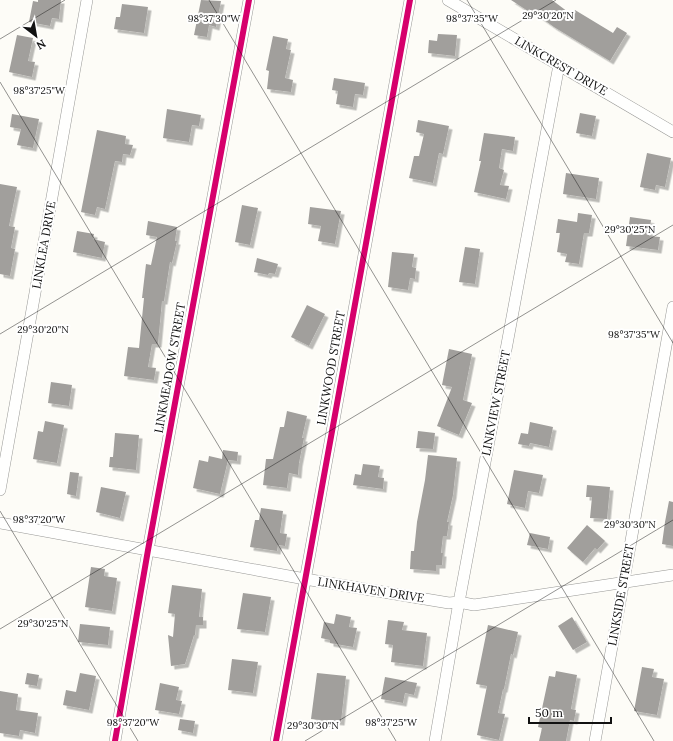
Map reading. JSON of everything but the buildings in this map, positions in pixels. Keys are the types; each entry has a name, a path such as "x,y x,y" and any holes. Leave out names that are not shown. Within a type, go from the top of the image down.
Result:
{"street":[{"name":"LINKLEA DRIVE","path":"0,490 87,0"},
{"name":"LINKMEADOW STREET","path":"115,741 148,550 249,0"},
{"name":"LINKWOOD STREET","path":"276,741 304,579 410,0"},
{"name":"LINKCREST DRIVE","path":"448,0 673,132"},
{"name":"LINKVIEW STREET","path":"435,741 459,602 559,65"},
{"name":"LINKSIDE STREET","path":"595,741 673,307"},
{"name":"LINKHAVEN DRIVE","path":"0,523 304,579 449,603 459,602 474,605 673,575"}],"cycle path":[{"path":"115,741 148,550 249,0"},
{"path":"276,741 410,0"}]}
